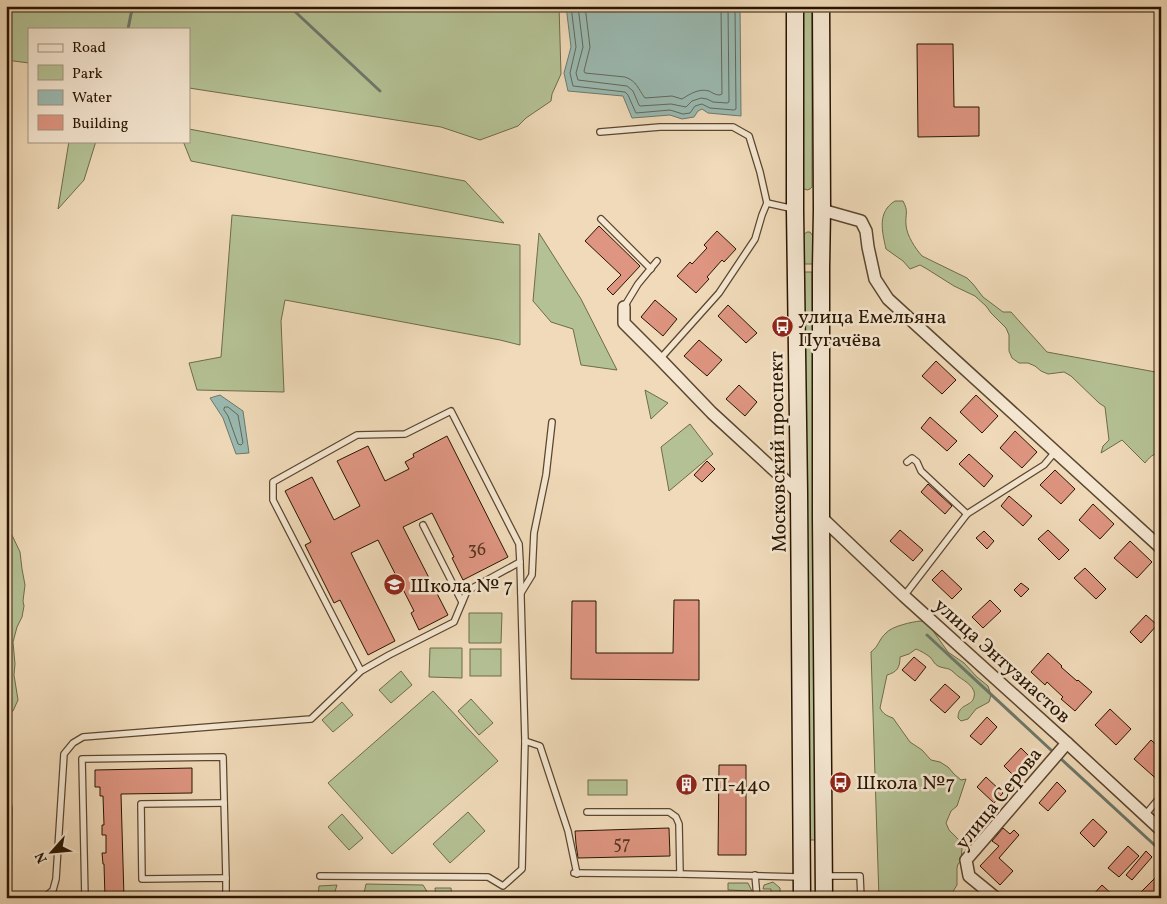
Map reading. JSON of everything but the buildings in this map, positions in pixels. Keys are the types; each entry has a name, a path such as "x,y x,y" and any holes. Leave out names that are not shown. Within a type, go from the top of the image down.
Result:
{"main road":[{"name":"Московский проспект","path":"795,6 802,898"},
{"path":"821,6 822,210 820,268 824,898"},
{"path":"796,210 822,210"},
{"path":"802,877 824,876"}],"street":[{"path":"822,210 861,221 866,230 875,279 888,299 1161,548"},
{"path":"624,307 624,322 712,413 799,493"},
{"name":"улица Энтузиастов","path":"821,516 904,596 1161,830"},
{"name":"улица Серова","path":"996,898 969,876 966,860 1067,743"}],"lane":[{"path":"600,132 660,126 733,127 749,136 760,172 767,203 755,239 720,293 660,359"},
{"path":"767,203 796,210"},
{"path":"601,219 650,269"},
{"path":"624,307 638,284 657,261"},
{"path":"320,876 488,877 503,886 522,869 525,741 519,544 451,411 406,434 357,436 273,482 273,500 361,671"},
{"path":"520,594 532,575 534,533 546,475 552,422"},
{"path":"904,596 967,514 1044,465 1055,452"},
{"path":"907,462 912,458 917,462 921,471 967,514"},
{"path":"423,525 462,602"},
{"path":"44,898 52,890 56,879 64,754 73,742 84,736 311,719 361,671 454,622 467,591 520,562"},
{"path":"525,741 540,746 568,831 575,874 802,877"},
{"path":"85,898 82,759 223,757 226,898"},
{"path":"6,794 9,808 8,898"},
{"path":"1145,815 1161,796"},
{"path":"224,803 141,804 142,879 226,878"},
{"path":"587,812 669,812 676,817 679,824 680,874"},
{"path":"756,875 757,898"},
{"path":"824,876 860,876 861,898"}],"green space":[{"path":"6,6 559,6 561,74 551,101 526,118 518,126 480,140 441,127 190,88 190,28 28,28 28,63 6,60"},
{"path":"801,6 812,6 812,187 807,190 802,188"},
{"path":"190,129 465,181 504,223 191,161 183,142 190,142"},
{"path":"69,142 96,142 84,180 58,209"},
{"path":"895,201 903,201 905,205 908,233 914,246 922,256 967,278 983,297 1003,312 1011,312 1047,352 1161,373 1161,453 1153,455 1145,463 1122,440 1101,453 1103,446 1109,440 1105,407 1071,376 1064,372 1048,374 1035,366 1028,363 1019,363 1012,358 1009,351 1009,335 1006,328 975,296 954,286 920,265 910,269 903,261 886,249 882,229 883,216 889,205"},
{"path":"232,215 520,245 520,345 285,300 281,321 284,392 197,390 189,363 221,357"},
{"path":"810,232 813,236 813,264 804,264 803,235"},
{"path":"539,233 581,299 617,370 581,365 573,329 551,322 533,301"},
{"path":"804,272 812,272 817,840 809,840"},
{"path":"645,390 668,403 651,419"},
{"path":"690,424 713,454 669,491 661,447"},
{"path":"6,530 11,533 20,552 25,585 22,617 13,642 14,675 18,700 13,711 9,713 6,712"},
{"path":"469,613 502,613 501,643 469,643"},
{"path":"920,621 925,622 931,628 948,652 964,663 988,686 991,695 989,702 976,709 968,719 961,721 958,718 960,710 973,700 974,691 970,685 952,671 937,665 930,657 916,649 900,657 897,669 887,675 880,708 882,712 893,718 910,742 922,750 931,760 940,762 948,767 961,780 966,779 957,806 951,811 946,823 949,830 962,843 961,861 957,868 957,885 949,898 879,898 871,652 884,635 893,628"},
{"path":"430,648 462,648 462,678 429,677"},
{"path":"470,649 501,649 501,676 470,676"},
{"path":"401,671 412,685 391,703 379,690"},
{"path":"433,691 498,761 392,854 328,783"},
{"path":"471,699 493,723 479,735 458,711"},
{"path":"342,702 353,715 333,732 322,720"},
{"path":"588,780 627,780 627,795 588,795"},
{"path":"468,812 485,831 450,863 433,844"},
{"path":"342,814 363,838 349,850 328,827"},
{"path":"773,882 780,888 780,898 771,898 771,889 763,889 764,885"},
{"path":"728,883 748,883 752,891 728,890"},
{"path":"366,884 423,885 431,898 363,898"},
{"path":"337,885 333,898 318,898 319,886"},
{"path":"435,888 451,888 452,898 436,898"}],"water":[{"path":"566,6 740,6 741,116 708,113 702,109 694,117 682,119 670,115 632,118 623,96 568,91 564,73 571,47"},
{"path":"220,395 243,411 249,453 236,454 223,418 210,398"}],"waterway":[{"path":"128,28 134,6"},
{"path":"289,6 380,91"},
{"path":"927,635 1051,750"},
{"path":"1060,758 1161,851"}],"place":[{"name":"улица Емельяна Пугачёва","path":"782,327"},
{"name":"Школа № 7","path":"394,585"},
{"name":"Школа №7","path":"840,782"},
{"name":"ТП-440","path":"686,784"}]}
